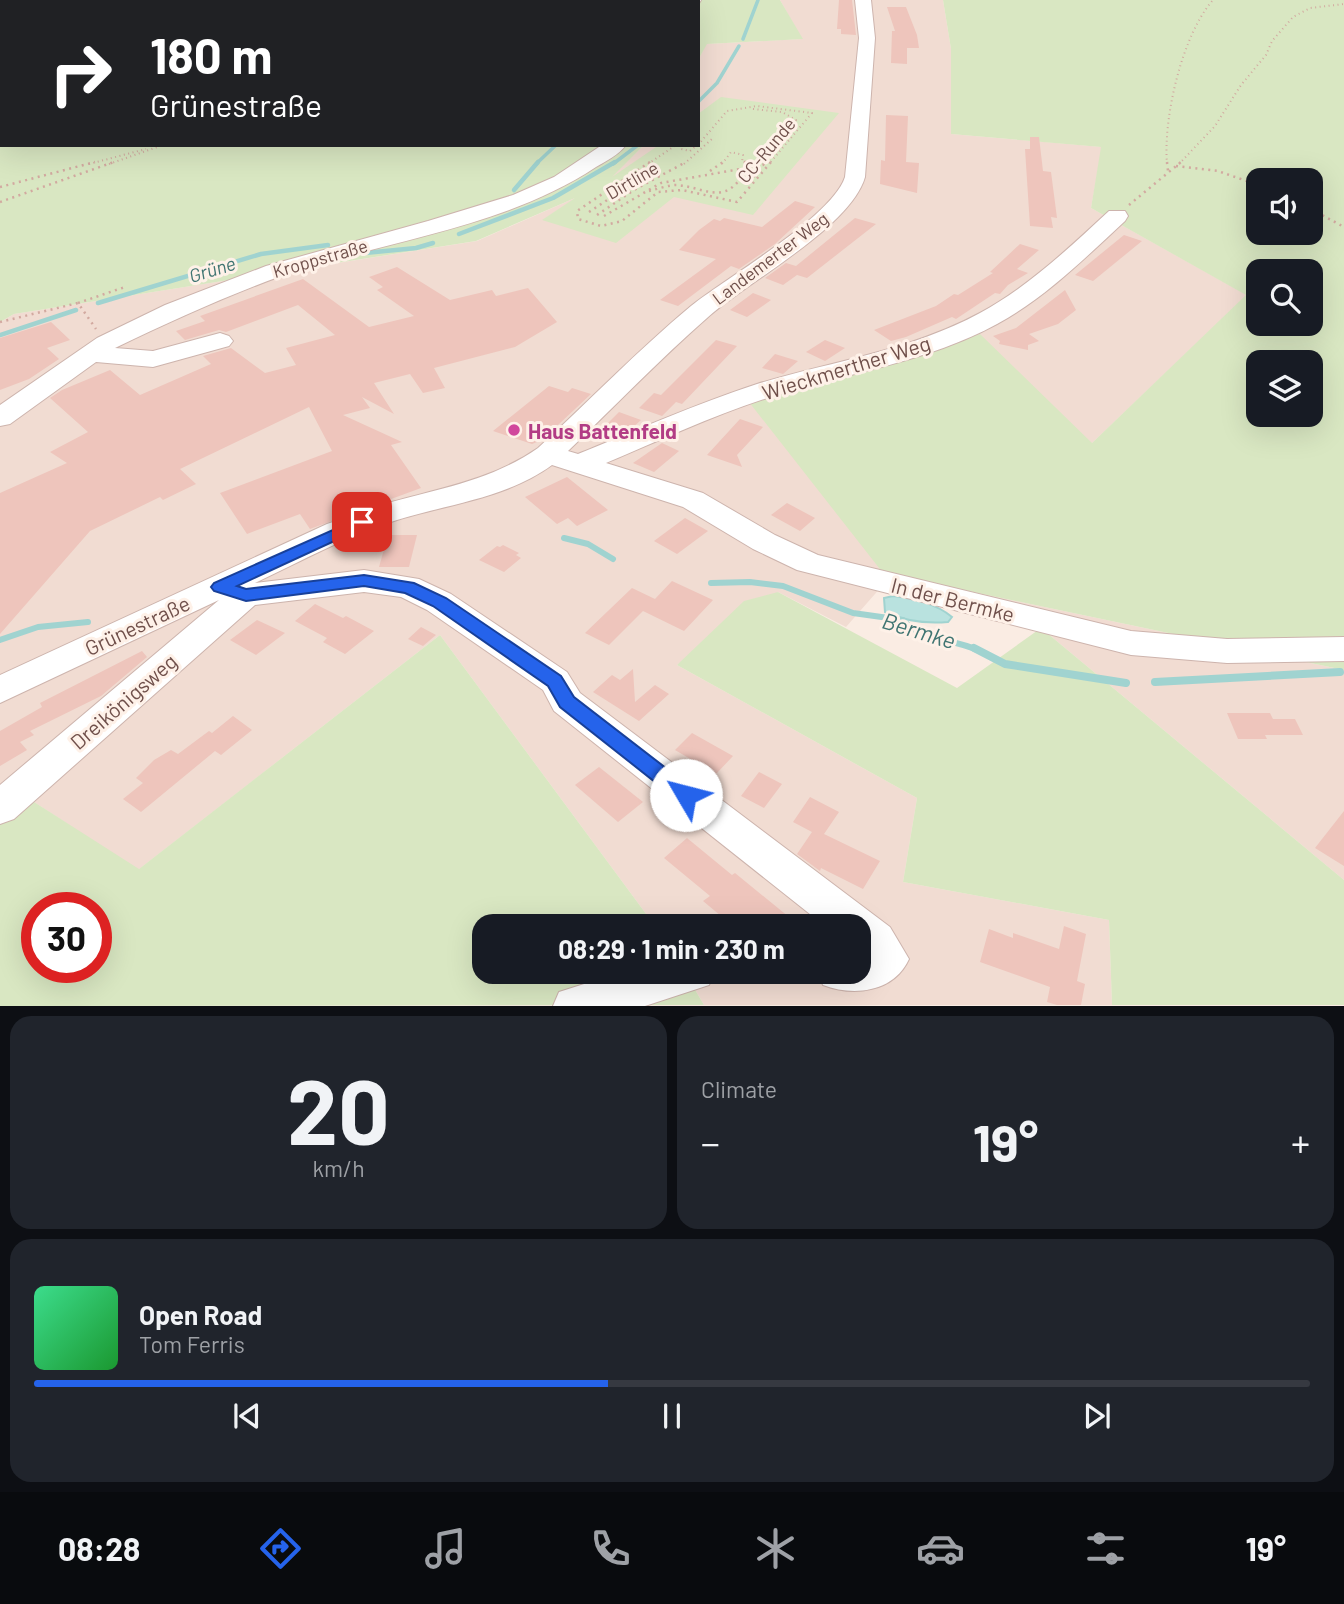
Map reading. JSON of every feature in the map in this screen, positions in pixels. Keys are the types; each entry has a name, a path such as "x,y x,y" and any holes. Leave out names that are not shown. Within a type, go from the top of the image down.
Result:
{"street":[{"name":"Landemerter Weg","path":"548,454 699,311 783,251 842,202 851,190 855,177 867,38 863,0"},
{"name":"Kroppstraße","path":"0,418 98,348 222,289 274,271 436,226 520,199 561,181 613,147"},
{"name":"Wieckmerther Weg","path":"582,463 765,391 909,350 969,329 1008,307 1052,276 1117,216"},
{"path":"98,348 153,359 220,341"},
{"path":"548,454 582,463"},
{"name":"Grünestraße","path":"0,690 233,591 338,531 385,514 447,499 513,477 548,454"},
{"name":"In der Bermke","path":"582,463 693,500 764,542 808,564 1131,643 1227,651 1344,649"},
{"path":"233,591 364,581 408,587 439,602 555,681 567,702 841,914"},
{"name":"Dreikönigsweg","path":"0,808 233,591"},
{"path":"871,937 888,959 871,969"},
{"path":"575,1006 650,984"}],"path":[{"path":"1168,171 1165,158 1177,81 1202,11 1213,0"},
{"path":"1117,216 1168,171 1186,159 1215,125 1241,85 1266,55 1272,41 1293,17 1310,8 1344,4"},
{"name":"CC-Runde","path":"673,147 577,211 579,219 601,226 622,221 658,192 682,190 737,202 812,113 757,106 727,111 700,143"},
{"path":"643,192 674,185 720,194 732,190 740,179 755,176 796,121 782,112 753,110"},
{"name":"Dirtline","path":"597,215 634,190 679,168 712,139"},
{"path":"0,187 154,147"},
{"path":"0,202 156,147"},
{"name":"CC-Runde","path":"682,147 690,151 695,147"},
{"path":"707,173 720,166 732,152 743,155 742,162 752,163 768,159"},
{"path":"604,216 661,183 763,165"},
{"path":"1176,166 1203,167 1246,180"},
{"name":"Dirtline","path":"589,212 627,187 679,168"},
{"path":"1323,216 1344,227"},
{"path":"0,322 78,303 125,287"},
{"path":"78,303 98,348"}],"shaded area":[{"path":"780,0 943,0 951,49 951,134 1102,147 1091,208 1246,294 1091,444 980,335 883,573 1344,670 1344,880 1041,628 882,586 846,627 778,592 677,665 917,798 903,882 1109,920 1112,1005 704,1005 692,984 871,984 871,914 646,914 440,635 138,870 31,800 0,823 0,322 14,314 477,241 600,187 642,147 700,147 700,56 706,44 802,39"}],"green space":[{"path":"700,0 780,0 803,39 707,44 700,56"},
{"path":"943,0 1344,0 1344,670 883,573 749,402 980,334 1092,443 1246,295 1091,208 1101,147 951,134 951,49"},
{"path":"721,97 839,113 753,215 674,197 616,243 542,220 575,198 476,241 14,314 0,322 0,147 642,147 612,177 656,147 700,147 700,113"},
{"path":"778,592 957,688 1041,628 1344,880 1344,1005 1112,1005 1109,920 903,882 917,798 677,665 744,601"},
{"path":"440,635 646,914 472,914 472,984 692,984 704,1005 0,1006 0,823 31,800 139,869"}],"water":[{"path":"893,596 924,602 952,617 948,622 932,623 893,615 885,612 884,598"}],"building":[{"path":"839,0 852,0 856,35 841,34 841,29 837,29"},
{"path":"887,7 906,7 917,35 919,48 907,48 907,64 891,63 892,31 895,31"},
{"path":"886,115 908,116 906,162 919,163 917,193 880,184 881,160 885,161"},
{"path":"1030,137 1039,137 1043,171 1051,172 1057,218 1051,217 1053,228 1030,226 1025,149 1030,149"},
{"path":"795,201 815,207 775,244 739,269 731,266 678,306 660,300 716,259 679,250 714,219 720,221 724,218 762,227"},
{"path":"855,218 876,224 807,278 797,275 783,285 765,278 786,263 796,266"},
{"path":"1124,235 1142,241 1093,281 1075,275"},
{"path":"1020,244 1039,250 1017,269 1028,273 1008,285 1000,294 995,293 956,319 952,317 906,337 891,341 874,330 936,306 954,294 958,295 993,273 990,272"},
{"path":"397,267 450,300 492,290 496,296 528,288 557,322 515,347 434,368 445,388 423,393 410,374 374,383 394,414 362,397 370,408 343,415 402,442 391,445 421,488 310,529 300,514 247,534 220,493 332,451 309,407 180,469 196,484 163,500 160,497 90,531 0,634 0,493 67,463 50,452 88,432 50,398 62,390 110,370 140,395 211,364 203,356 231,348 265,373 296,365 286,348 335,335 298,305 226,332 219,330 185,340 176,331 205,321 200,316 303,279 369,327 414,316 377,290 383,287 369,277"},
{"path":"1065,290 1076,310 1058,324 1029,334 1039,341 1028,345 1028,350 999,344 1000,341 993,336 1016,328"},
{"path":"753,293 771,300 747,317 730,310"},
{"path":"51,322 70,340 47,348 59,359 29,379 0,390 0,338"},
{"path":"716,340 737,346 682,404 676,402 662,416 639,408 654,393 661,395"},
{"path":"825,340 845,348 825,361 806,352"},
{"path":"775,354 798,361 783,374 762,368"},
{"path":"549,386 568,392 572,388 591,394 542,440 532,444 493,431"},
{"path":"619,412 641,420 621,433 604,427"},
{"path":"740,419 763,427 737,455 742,467 707,455"},
{"path":"662,443 679,451 654,472 633,463"},
{"path":"567,477 608,510 577,526 568,518 557,524 525,497"},
{"path":"787,503 815,518 800,531 771,515"},
{"path":"685,518 708,531 677,554 654,541"},
{"path":"388,535 417,535 409,567 379,567"},
{"path":"503,545 519,553 516,555 521,558 504,572 479,560 497,546"},
{"path":"672,581 713,600 684,631 643,611 609,645 585,633 632,588 655,599"},
{"path":"315,604 374,631 345,654 323,642 327,638 295,621"},
{"path":"257,620 285,633 256,655 230,640"},
{"path":"421,627 436,635 423,646 408,639"},
{"path":"142,651 147,657 101,696 30,731 34,735 20,742 27,750 0,766 0,731 42,707 40,703"},
{"path":"633,669 635,702 655,685 669,694 639,721 593,692 612,675 620,680"},
{"path":"1227,713 1270,713 1273,719 1295,719 1303,735 1265,735 1267,739 1238,739"},
{"path":"233,716 252,730 221,755 215,751 141,812 123,799 143,783 136,778 154,760 171,750 178,754"},
{"path":"692,733 733,756 716,774 675,750"},
{"path":"599,767 643,802 618,822 575,785"},
{"path":"759,772 782,784 764,808 741,796"},
{"path":"810,797 839,812 824,834 880,861 863,889 821,868 820,871 797,854 812,832 793,822"},
{"path":"1344,811 1344,866 1315,848"},
{"path":"687,838 785,914 719,914 703,901 710,896 664,858"},
{"path":"1064,926 1086,934 1077,981 1085,984 1081,1005 1057,1005 1047,1002 1050,987 980,962 989,929 1013,938 1013,933 1059,949"}],"waterway":[{"name":"Grüne","path":"743,39 758,0"},
{"name":"Grüne","path":"700,100 717,83 739,46"},
{"path":"538,163 554,147"},
{"name":"Grüne","path":"613,164 635,147"},
{"name":"Grüne","path":"459,234 553,198 615,162"},
{"path":"514,190 538,163"},
{"name":"Grüne","path":"365,253 416,248 433,243"},
{"name":"Grüne","path":"98,303 261,254 328,245"},
{"name":"Grüne","path":"0,335 76,310"},
{"name":"Bermke","path":"564,538 588,544 613,559"},
{"name":"Bermke","path":"711,583 750,582 783,586 853,613 903,620 928,636 977,650"},
{"name":"Bermke","path":"0,640 38,627 88,622"},
{"name":"Bermke","path":"974,648 1005,664 1126,683"},
{"name":"Bermke","path":"1155,682 1340,672"}],"place":[{"name":"Haus Battenfeld","path":"514,430"}],"route":[{"path":"362,522 220,587 246,595 364,581 408,587 439,602 555,681 567,702 686,795"}]}
